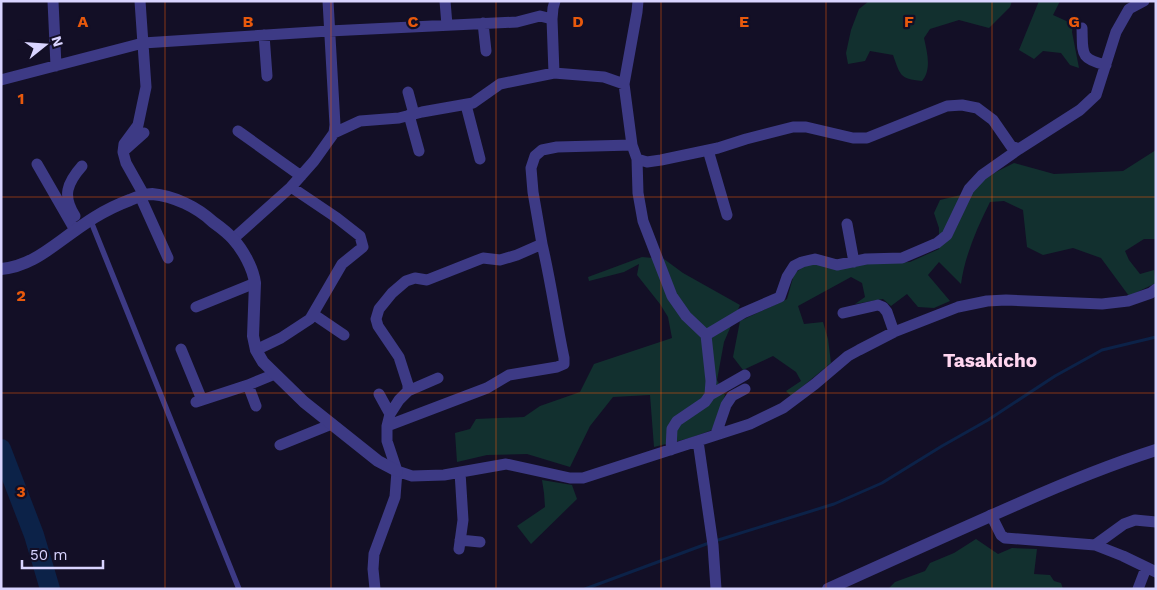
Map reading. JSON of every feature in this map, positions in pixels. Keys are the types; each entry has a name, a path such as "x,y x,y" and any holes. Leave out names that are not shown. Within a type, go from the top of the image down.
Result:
{"street":[{"path":"53,1 56,66"},
{"path":"140,1 146,87 138,125 124,144 123,152 126,163 168,258"},
{"path":"233,239 291,187 314,161 334,133 328,1"},
{"path":"445,1 447,25"},
{"path":"554,73 552,19 555,1"},
{"path":"638,1 624,84 632,145 637,159 638,193 643,220 672,296 686,316 706,335 711,381 710,395"},
{"path":"706,335 743,313 780,297 786,277 794,266 802,262 815,259 837,265 866,259 902,258 937,243 947,235 969,189 982,175 1080,110 1096,94 1116,32 1129,9 1144,1"},
{"path":"1,80 143,43 329,31 517,22 540,16 552,19"},
{"path":"483,23 486,51"},
{"path":"1082,28 1085,56 1092,62 1106,65"},
{"path":"264,35 268,76"},
{"path":"334,133 360,121 398,118 466,105 473,103 500,84 554,73 604,77 624,84"},
{"path":"408,92 419,151"},
{"path":"466,105 480,159"},
{"path":"637,159 646,162 661,160 708,150 793,127 806,127 853,138 867,138 947,106 962,105 977,108 992,120 1012,146 1019,149"},
{"path":"238,131 301,176"},
{"path":"123,152 144,133"},
{"path":"387,426 487,388 509,375 557,367 564,364 533,192 531,168 535,156 542,150 557,147 632,145"},
{"path":"708,150 727,215"},
{"path":"37,164 82,225"},
{"path":"82,166 72,178 67,195 68,206 82,225"},
{"path":"256,350 281,338 310,319 342,264 363,247 360,236 338,218 291,187"},
{"path":"1,269 22,265 38,257 82,225 110,208 142,196 150,194 169,197 189,205 209,218 233,239 248,262 256,283 252,336 256,350 263,362 304,402 378,461 412,476 444,475 506,464 570,478 583,478 750,424 783,408 816,384 848,356 894,332 958,307 1006,300 1102,304 1128,301 1151,293 1156,289"},
{"path":"851,228 857,261"},
{"path":"408,391 408,385 399,357 378,326 376,319 379,310 392,293 406,281 415,278 428,280 483,258 500,260 542,244"},
{"path":"196,306 256,283"},
{"path":"843,313 878,305 883,306 894,332"},
{"path":"313,314 344,335"},
{"path":"181,349 199,401 275,374"},
{"path":"671,450 672,429 677,421 705,402 710,395 745,375"},
{"path":"375,589 374,554 395,497 397,471 388,441 387,426 390,414 399,400 408,391 438,378"},
{"path":"248,385 256,406"},
{"path":"716,434 726,405 732,396 745,389"},
{"path":"380,394 390,414"},
{"path":"280,444 332,424"},
{"path":"698,441 712,541 716,589"},
{"path":"828,589 1078,478 1156,450"},
{"path":"460,472 463,520 460,545 480,542"},
{"path":"991,515 1005,538 1095,545 1151,570 1138,589"},
{"path":"1095,545 1124,524 1135,520 1156,522"}],"lane":[{"path":"82,225 239,589"}],"green space":[{"path":"869,1 1012,1 1010,7 989,28 959,20 930,29 924,38 928,66 922,81 905,77 899,71 893,55 870,51 865,61 848,64 846,53 851,30 859,9"},
{"path":"1039,1 1060,1 1053,15 1073,24 1072,32 1079,68 1070,65 1061,53 1043,51 1034,59 1019,50"},
{"path":"1156,150 1156,239 1144,239 1125,251 1129,260 1140,274 1154,270 1156,283 1129,296 1101,258 1073,248 1043,255 1027,247 1023,210 1004,201 990,202 972,242 961,284 939,262 928,275 950,301 934,308 918,307 907,294 891,306 883,299 855,304 865,297 862,283 851,277 798,306 804,324 823,322 828,339 831,363 791,396 786,391 801,381 796,372 773,356 743,370 733,357 740,321 787,299 794,274 804,266 816,264 910,262 939,249 939,228 934,213 940,200 973,192 986,177 1014,163 1054,174 1123,171"},
{"path":"642,257 664,259 683,273 740,305 724,342 717,380 725,395 712,430 654,447 650,395 613,397 590,426 570,467 527,454 487,455 457,462 455,433 470,429 476,419 524,417 540,406 580,392 594,364 672,338 668,317 637,275 639,264 624,272 589,281 588,277"},
{"path":"542,480 572,485 577,499 531,544 517,526 545,507"},
{"path":"976,539 998,554 1012,548 1037,549 1034,574 1050,575 1054,581 1061,583 1063,589 888,589 895,582 925,571 930,563 954,553"}],"waterway":[{"path":"715,541 834,504 882,483 988,420 1055,376 1102,350 1156,337"},
{"path":"1,449 34,535 50,589"},
{"path":"585,589 709,543"}],"district":[{"name":"Tasakicho","path":"990,360"}]}
